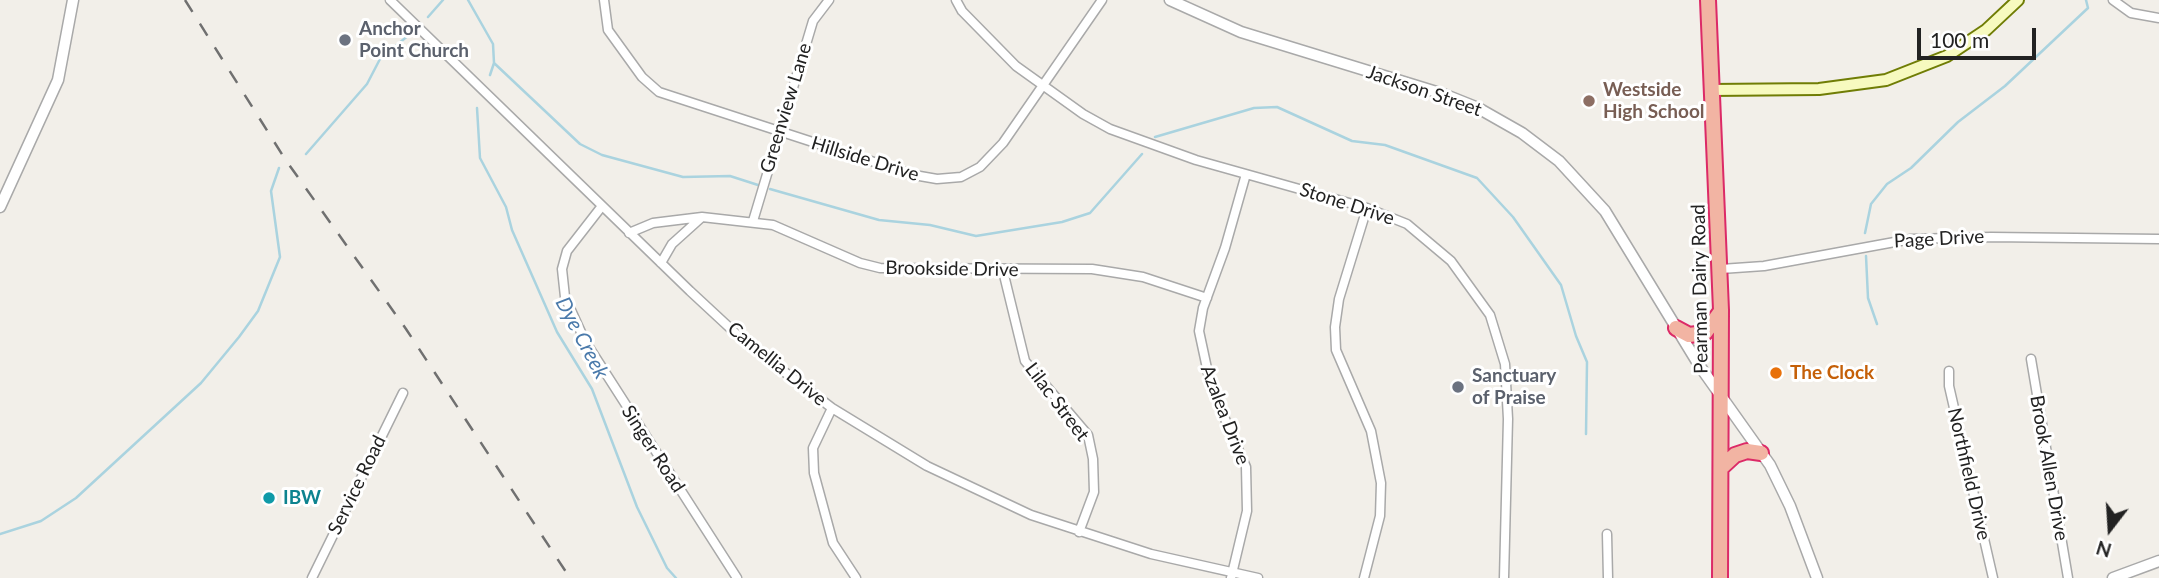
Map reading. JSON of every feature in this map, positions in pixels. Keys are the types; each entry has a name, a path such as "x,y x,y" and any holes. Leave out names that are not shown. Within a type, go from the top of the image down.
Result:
{"highway":[{"name":"Pearman Dairy Road","path":"1708,0 1721,269 1720,578"},
{"path":"1676,328 1689,335 1705,333 1721,310"},
{"path":"1722,467 1735,456 1747,451 1761,453"}],"main road":[{"path":"1711,90 1819,89 1886,80 1947,56 1986,30 2018,0"}],"street":[{"path":"0,207 58,80 73,0"},
{"name":"Camellia Drive","path":"390,0 745,342 832,408 927,466 1031,514 1151,554 1232,575 1258,578"},
{"name":"Hillside Drive","path":"604,0 608,30 642,77 659,92 914,176 961,177 980,167 1003,143 1102,0"},
{"name":"Greenview Lane","path":"754,221 813,21 829,0"},
{"name":"Stone Drive","path":"956,0 985,36 1016,66 1111,130 1246,174 1367,208 1407,225 1424,236 1458,269 1490,315 1501,346 1507,385 1504,578"},
{"name":"Jackson Street","path":"1170,0 1241,32 1443,94 1478,108 1522,133 1559,161 1605,211 1676,328 1761,453 1782,488 1817,578"},
{"path":"2113,0 2131,13 2159,18"},
{"name":"Azalea Drive","path":"1232,575 1247,511 1246,467 1211,387 1199,331 1246,174"},
{"name":"Singer Road","path":"602,206 567,251 562,269 565,297 585,341 737,578"},
{"path":"1364,578 1380,516 1381,483 1371,431 1338,359 1335,327 1339,299 1367,208"},
{"path":"661,263 671,244 702,217"},
{"name":"Brookside Drive","path":"629,233 653,223 702,217 754,221 773,225 860,263 880,268 1003,271 1092,269 1143,277 1207,298"},
{"name":"Page Drive","path":"1721,269 1764,266 1911,239 2159,239"},
{"name":"Lilac Street","path":"1003,271 1025,361 1088,435 1092,449 1094,492 1079,532"},
{"name":"Brook Allen Drive","path":"2031,359 2068,578"},
{"name":"Northfield Drive","path":"1949,371 1949,386 1993,578"},
{"name":"Service Road","path":"312,578 403,393"},
{"path":"832,408 813,448 814,473 833,543 856,578"},
{"path":"1607,534 1608,578"},
{"path":"2117,577 2159,561"}],"waterway":[{"path":"428,17 443,0"},
{"name":"Dye Creek","path":"468,0 493,44 494,63 490,75"},
{"path":"1865,233 1871,204 1887,184 1911,168 1958,122 2005,86 2088,8 2086,0"},
{"path":"306,154 367,84 380,59 410,34"},
{"path":"494,63 580,144 602,155 683,177 730,176 758,185"},
{"path":"1155,137 1254,108 1277,107 1352,141 1385,145 1477,178 1513,217 1561,285 1576,336 1587,362 1586,434"},
{"name":"Dye Creek","path":"477,108 480,158 506,207 512,230 557,332 592,389 637,507 667,568 676,578"},
{"path":"770,189 879,220 930,225 976,236 1062,222 1090,213 1142,154"},
{"path":"0,534 41,521 76,498 201,383 239,337 258,311 280,257 271,191 279,168"},
{"path":"1866,256 1868,298 1877,324"}],"railway":[{"path":"185,0 285,159 406,329 570,578"}],"place":[{"name":"Anchor Point Church","path":"345,40"},
{"name":"Westside High School","path":"1589,101"},
{"name":"The Clock","path":"1776,373"},
{"name":"Sanctuary of Praise","path":"1458,387"},
{"name":"IBW","path":"269,498"}]}
